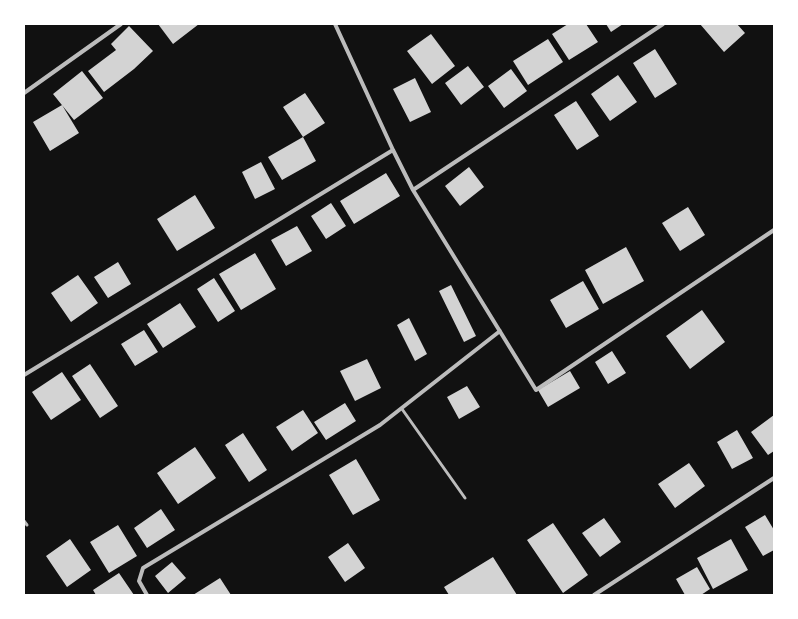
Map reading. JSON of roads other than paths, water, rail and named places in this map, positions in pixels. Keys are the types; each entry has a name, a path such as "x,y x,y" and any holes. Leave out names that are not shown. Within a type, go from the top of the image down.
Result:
{"street":[{"path":"24,93 121,24"},
{"path":"335,24 413,190 536,390 774,230"},
{"path":"413,190 663,24"},
{"path":"24,375 393,150"},
{"path":"147,595 139,581 143,568 380,425 500,331"},
{"path":"594,595 774,478"}],"lane":[{"path":"112,24 115,29"},
{"path":"402,408 465,498"},
{"path":"24,521 27,524"}]}
